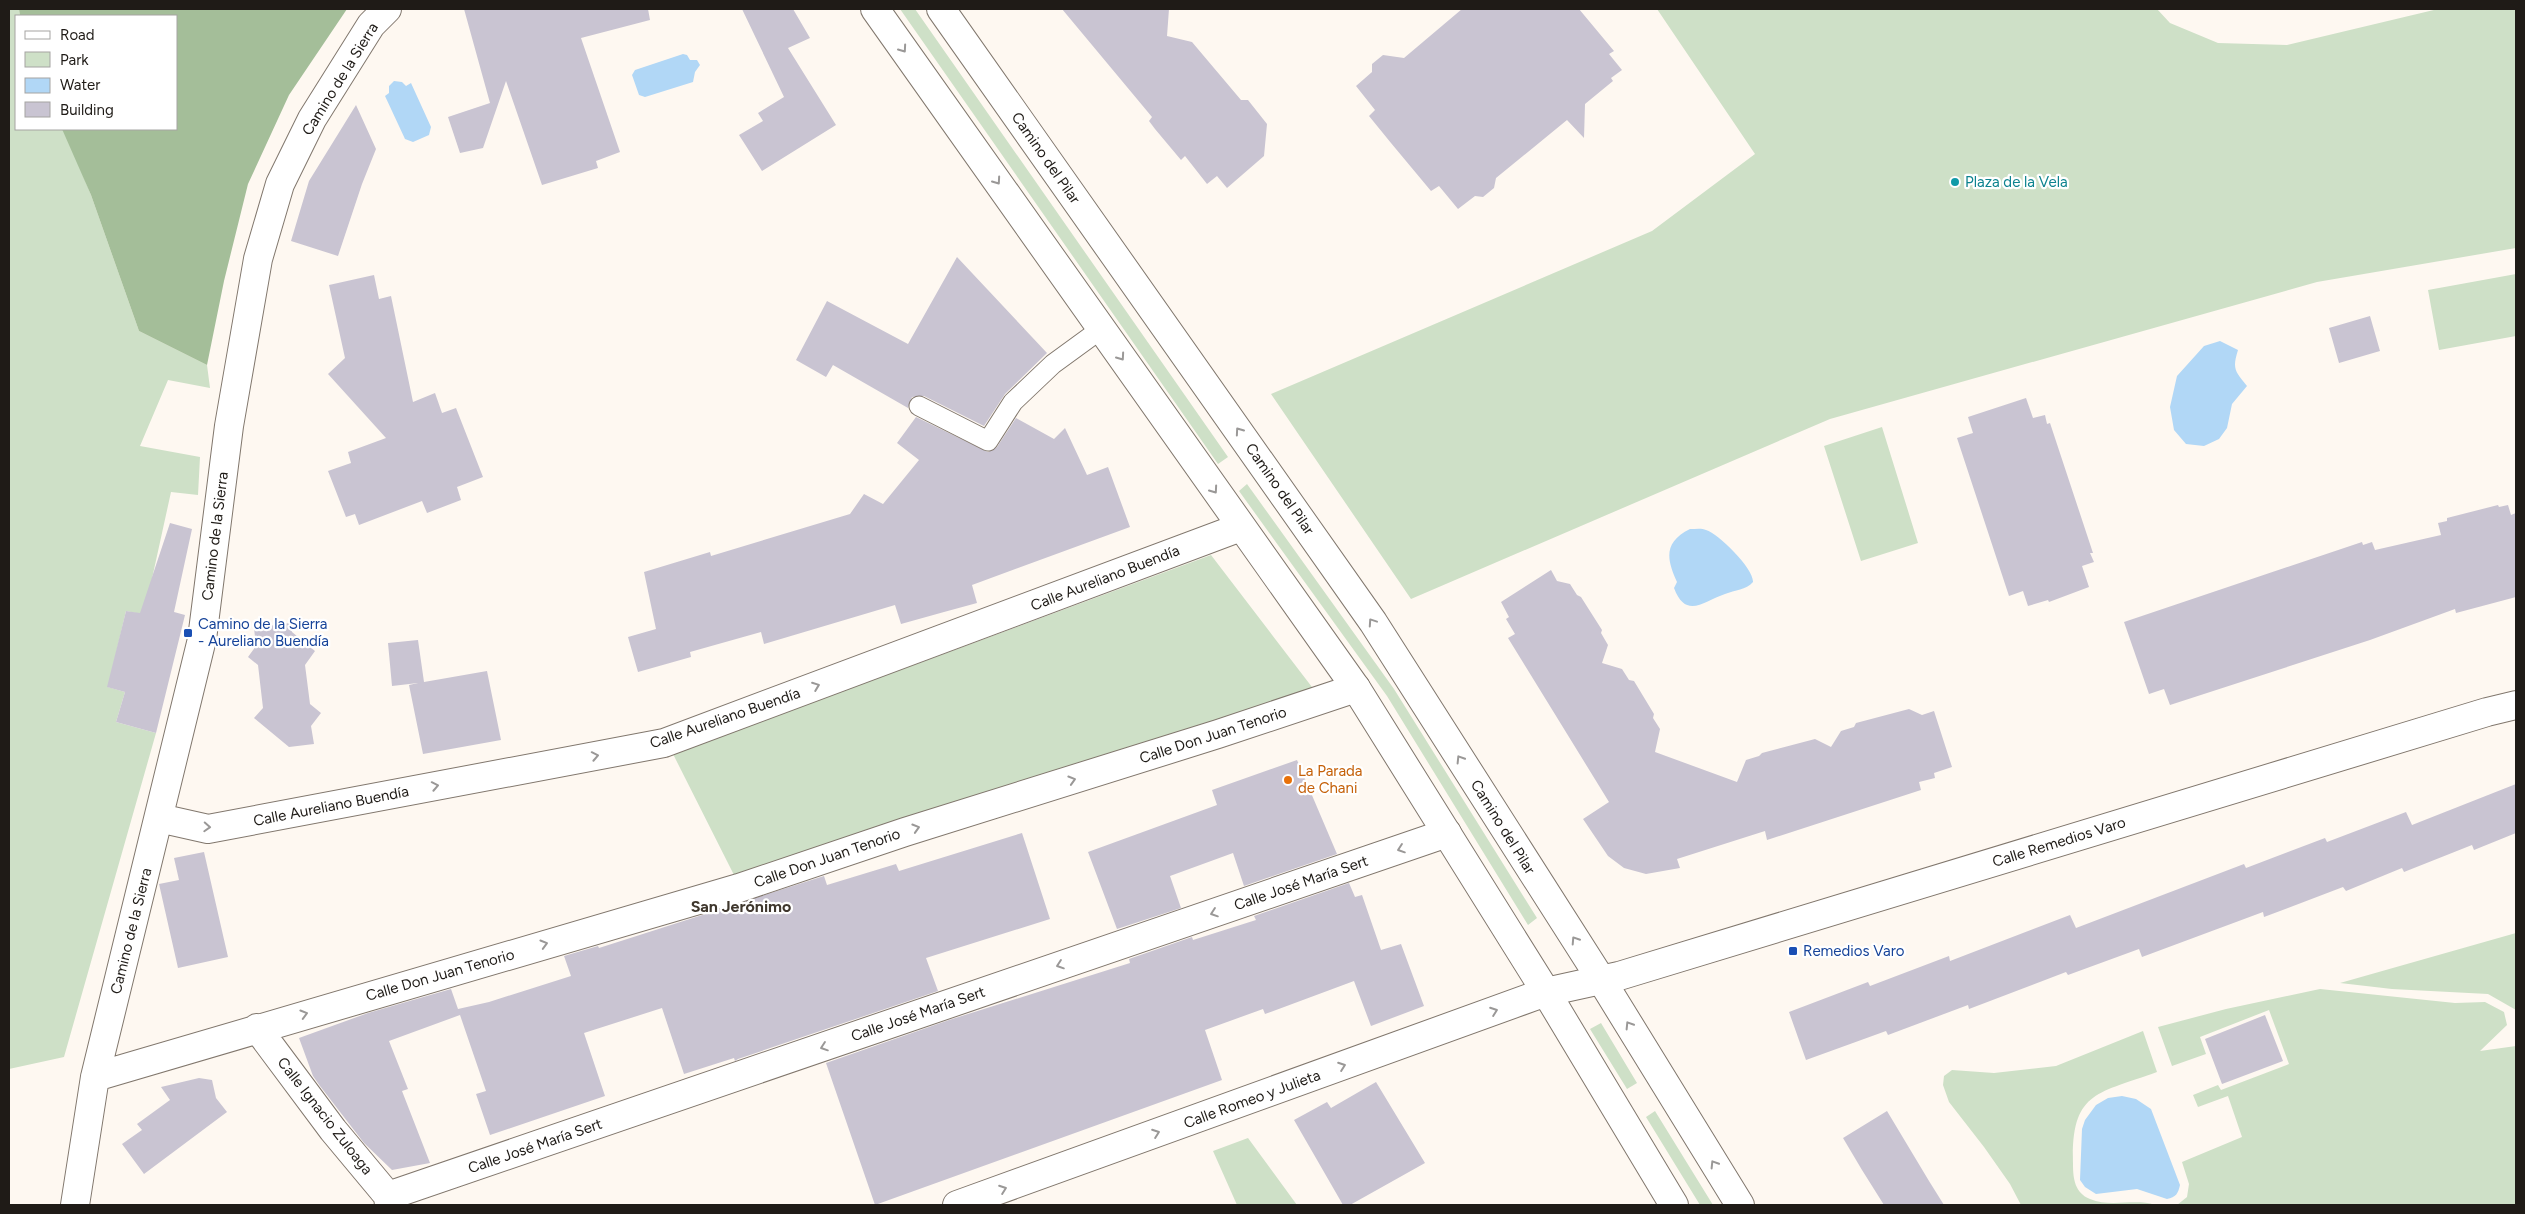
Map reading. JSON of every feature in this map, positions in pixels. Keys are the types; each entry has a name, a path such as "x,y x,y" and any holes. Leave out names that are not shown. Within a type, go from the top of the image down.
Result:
{"street":[{"name":"Camino de la Sierra","path":"75,1205 94,1077 202,639 229,426 258,259 280,184 312,118 371,25 387,9"},
{"path":"875,9 1356,688 1546,992 1674,1205"},
{"name":"Camino del Pilar","path":"941,9 1373,622 1602,981 1740,1205"},
{"name":"Calle Aureliano Buendía","path":"159,818 208,829 664,743 1241,527"},
{"name":"Calle Don Juan Tenorio","path":"94,1077 739,888 905,832 1218,734 1356,688"},
{"name":"Calle Remedios Varo","path":"1602,981 2487,712 2516,705"},
{"name":"Calle José María Sert","path":"389,1201 1447,833"},
{"path":"1546,992 1602,981"},
{"name":"Calle Romeo y Julieta","path":"957,1205 1546,992"},
{"name":"Calle Ignacio Zuloaga","path":"257,1028 389,1201"}],"lane":[{"path":"919,406 988,441 1013,402 1053,364 1101,329"}],"green space":[{"path":"9,9 19,9 20,15 15,15 15,130 64,130 91,195 139,331 207,365 210,388 168,380 140,446 200,457 198,495 171,492 146,606 141,614 126,611 108,687 125,692 116,722 156,733 64,1057 9,1069"},
{"path":"19,9 347,9 289,95 248,184 224,281 207,365 139,331 91,195 62,130 178,130 178,15 20,15"},
{"path":"900,9 915,9 1228,457 1218,464"},
{"path":"1657,9 2157,9 2170,23 2218,43 2287,45 2438,9 2516,9 2516,248 2317,282 1830,419 1411,599 1271,394 1652,231 1755,154"},
{"path":"2516,274 2516,336 2439,350 2428,290"},
{"path":"1882,427 1918,543 1861,561 1824,446"},
{"path":"1247,484 1394,689 1537,918 1528,925 1387,696 1239,491"},
{"path":"1211,555 1315,691 735,877 673,754"},
{"path":"2516,933 2516,1010 2488,994 2392,989 2340,983"},
{"path":"2320,989 2455,1003 2485,1002 2504,1012 2507,1025 2480,1051 2516,1046 2516,1205 2177,1205 2187,1197 2189,1184 2182,1162 2242,1137 2228,1096 2198,1107 2193,1095 2218,1085 2221,1090 2289,1064 2269,1010 2200,1037 2206,1054 2172,1066 2158,1027 2226,1009"},
{"path":"1601,1023 1637,1083 1627,1089 1590,1029"},
{"path":"2143,1031 2157,1072 2118,1085 2104,1092 2092,1099 2083,1109 2077,1122 2074,1140 2073,1170 2074,1180 2078,1189 2090,1199 2106,1203 2139,1202 2155,1205 2021,1205 2010,1184 1949,1102 1943,1085 1944,1076 1952,1070 1994,1073 2056,1066"},
{"path":"1655,1111 1713,1205 1700,1205 1646,1117"},
{"path":"1248,1138 1297,1205 1237,1205 1213,1151"}],"water":[{"path":"683,54 687,55 690,60 697,60 700,65 695,72 693,82 645,97 639,95 632,75 635,70"},
{"path":"394,81 402,82 406,86 411,83 431,127 429,135 413,142 405,139 385,96 389,93 389,86"},
{"path":"2220,341 2238,350 2235,362 2236,370 2247,386 2232,404 2227,428 2219,439 2204,446 2186,444 2174,430 2170,407 2177,376 2204,346"},
{"path":"1690,529 1704,529 1719,538 1742,561 1752,576 1753,582 1744,588 1703,604 1690,606 1684,603 1674,588 1677,582 1669,558 1675,539"},
{"path":"2122,1096 2136,1099 2151,1109 2180,1185 2175,1196 2167,1199 2137,1189 2096,1194 2085,1187 2080,1180 2082,1129 2085,1120 2096,1105 2108,1098"}],"building":[{"path":"464,9 648,9 650,20 581,38 620,152 596,161 598,168 542,185 506,81 483,148 460,153 448,117 490,103"},
{"path":"742,9 793,9 810,38 788,48 836,125 762,171 739,135 763,121 758,113 784,97"},
{"path":"1062,9 1169,9 1167,36 1192,42 1241,100 1248,100 1267,124 1264,156 1227,188 1217,176 1207,184 1185,156 1181,160 1155,129 1149,121 1152,117"},
{"path":"1462,9 1579,9 1614,51 1609,54 1622,70 1611,78 1613,81 1585,104 1584,138 1567,120 1496,178 1494,188 1483,197 1475,196 1458,209 1439,186 1431,191 1391,143 1369,116 1375,110 1356,86 1372,72 1372,64 1383,55 1404,58"},
{"path":"356,105 376,149 338,256 291,241 309,181"},
{"path":"957,257 1047,353 1005,394 984,426 924,396 912,397 908,408 833,365 826,377 796,360 827,301 908,344"},
{"path":"374,275 379,299 391,296 413,402 435,393 442,413 456,408 483,477 457,487 461,500 427,513 422,501 359,525 355,514 346,517 328,471 351,463 348,452 386,438 328,374 345,358 329,285"},
{"path":"2370,316 2380,351 2339,363 2329,328"},
{"path":"2026,398 2033,418 2045,415 2047,424 2050,423 2093,553 2090,553 2094,562 2082,566 2089,587 2049,602 2048,600 2028,606 2023,591 2009,596 1957,438 1973,433 1968,417"},
{"path":"916,417 988,452 997,447 1016,418 1054,439 1065,428 1087,475 1108,467 1130,527 972,585 977,603 901,624 895,605 764,644 761,632 690,652 691,657 638,672 628,637 656,629 644,572 710,552 711,556 850,514 864,494 883,504 919,460 897,443"},
{"path":"2498,505 2499,507 2508,505 2511,515 2516,513 2516,597 2456,613 2455,609 2370,640 2170,705 2164,689 2149,694 2124,622 2362,542 2363,545 2372,542 2375,550 2441,535 2438,523 2447,521 2447,518"},
{"path":"170,523 192,529 174,612 185,615 156,733 116,722 125,692 107,687 126,611 140,613"},
{"path":"1551,570 1557,581 1570,584 1577,595 1581,597 1602,630 1601,633 1608,645 1602,663 1622,669 1629,680 1634,681 1654,714 1653,718 1660,729 1655,752 1737,782 1746,760 1759,756 1762,753 1815,739 1831,747 1841,731 1854,727 1856,723 1909,709 1922,715 1934,711 1952,767 1934,773 1935,778 1919,782 1921,790 1767,840 1765,831 1677,859 1680,868 1646,874 1624,868 1608,856 1583,819 1609,802 1508,638 1515,634 1506,619 1509,617 1501,602"},
{"path":"290,623 292,632 315,651 305,665 310,704 321,713 311,726 314,744 289,747 254,718 263,708 258,665 248,657 256,646 254,628"},
{"path":"418,640 424,682 487,671 501,740 423,754 409,685 418,683 392,686 388,643"},
{"path":"1297,760 1337,854 1244,886 1233,853 1170,876 1181,908 1117,929 1088,852 1217,805 1212,790"},
{"path":"2516,784 2516,833 2474,850 2472,845 2404,872 2402,868 2346,891 2343,887 2264,917 2263,912 2142,957 2139,949 2068,975 2066,972 1969,1009 1968,1005 1888,1035 1886,1031 1806,1060 1789,1012 1868,982 1870,986 1949,956 1950,961 2070,915 2076,928 2244,864 2246,868 2325,838 2327,842 2406,812 2412,825"},
{"path":"1022,833 1050,919 926,958 938,991 735,1061 734,1058 684,1074 662,1008 584,1033 605,1096 490,1135 476,1094 486,1091 460,1015 389,1041 408,1089 402,1091 430,1163 392,1170 364,1143 320,1086 313,1076 299,1038 368,1013 451,989 458,1009 489,1002 571,976 564,956 598,946 599,948 824,876 827,885 896,864 899,871"},
{"path":"204,852 228,957 178,968 159,884 179,880 174,858"},
{"path":"1349,883 1355,897 1362,895 1381,950 1401,944 1424,1006 1371,1026 1354,981 1265,1014 1263,1009 1205,1030 1222,1080 875,1205 826,1063 949,1020 1130,963 1129,959 1192,937 1193,940 1256,920 1254,916"},
{"path":"2265,1015 2283,1061 2222,1084 2205,1039"},
{"path":"199,1078 212,1080 216,1098 227,1112 144,1174 122,1144 142,1130 137,1124 170,1100 161,1087"},
{"path":"1376,1082 1425,1163 1350,1205 1343,1205 1294,1120 1327,1102 1331,1108"},
{"path":"1887,1111 1944,1205 1884,1205 1862,1170 1843,1138"}],"place":[{"name":"Plaza de la Vela","path":"1955,182"},
{"name":"Camino de la Sierra - Aureliano Buendía","path":"188,633"},
{"name":"La Parada de Chani","path":"1288,780"},
{"name":"Remedios Varo","path":"1793,951"}],"district":[{"name":"San Jerónimo","path":"741,906"}]}
